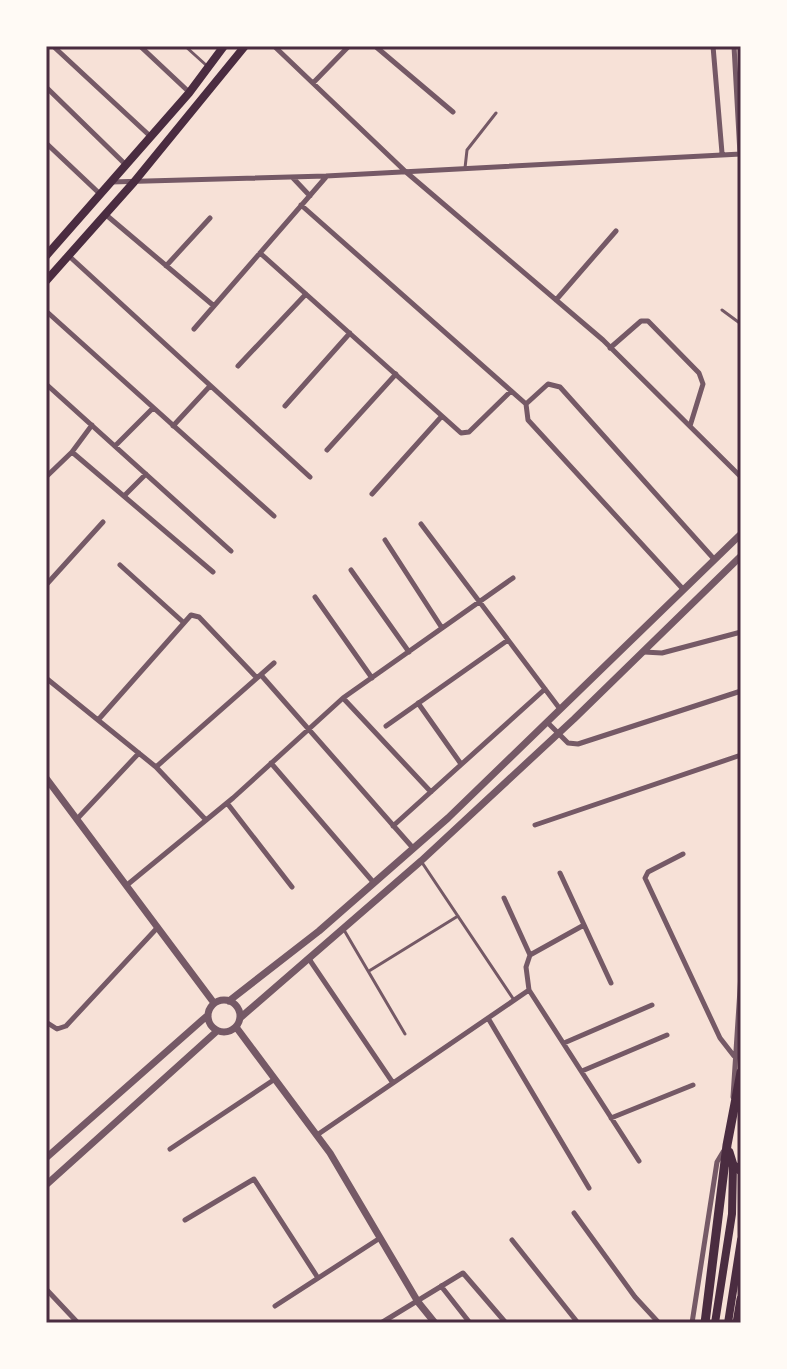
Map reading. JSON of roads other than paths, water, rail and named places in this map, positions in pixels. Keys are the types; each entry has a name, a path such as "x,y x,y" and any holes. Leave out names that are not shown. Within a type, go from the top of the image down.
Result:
{"main road":[{"path":"47,253 189,93 224,46"},
{"path":"46,281 134,182 245,46"},
{"path":"705,1323 727,1145 741,1072"},
{"path":"732,1118 740,1107"},
{"path":"715,1323 737,1168 727,1145"},
{"path":"728,1323 741,1240"},
{"path":"737,1323 741,1299"}],"street":[{"path":"53,46 150,136"},
{"path":"140,46 189,93"},
{"path":"274,46 406,172 610,348 741,477"},
{"path":"313,83 349,46"},
{"path":"375,46 453,112"},
{"path":"713,46 722,153"},
{"path":"110,182 326,176 741,154 734,46"},
{"path":"46,87 125,164"},
{"path":"46,143 101,195"},
{"path":"194,329 326,176"},
{"path":"292,177 310,196"},
{"path":"301,205 526,404 528,420 682,588"},
{"path":"105,214 214,306"},
{"path":"166,266 210,218"},
{"path":"556,300 616,231"},
{"path":"260,253 465,434 511,391"},
{"path":"68,255 310,477"},
{"path":"238,366 306,294"},
{"path":"46,311 274,516"},
{"path":"610,348 641,321 648,321 699,373 703,384 690,426"},
{"path":"285,406 350,333"},
{"path":"327,450 396,374"},
{"path":"46,384 231,551"},
{"path":"526,404 548,384 560,387 714,559"},
{"path":"173,426 210,386"},
{"path":"115,446 153,408"},
{"path":"372,494 442,416"},
{"path":"46,477 72,452 92,425"},
{"path":"72,452 213,572"},
{"path":"124,496 146,474"},
{"path":"46,585 103,522"},
{"path":"421,524 561,711"},
{"path":"214,1003 229,1001 319,931 374,883 561,711 682,588 741,534"},
{"path":"385,540 442,628"},
{"path":"208,1015 209,1023 217,1031 227,1032 236,1027 240,1018 344,930 558,734 741,556"},
{"path":"120,565 183,622"},
{"path":"351,570 409,652"},
{"path":"127,885 227,803 343,698 513,578"},
{"path":"315,597 372,678"},
{"path":"98,720 183,622 191,615 199,617 259,677 413,848"},
{"path":"643,652 662,653 741,632"},
{"path":"386,726 508,640"},
{"path":"156,767 274,663"},
{"path":"46,678 156,767 206,820"},
{"path":"393,826 545,689"},
{"path":"548,723 568,743 578,744 741,691"},
{"path":"343,698 431,792"},
{"path":"418,703 461,764"},
{"path":"77,819 139,753"},
{"path":"535,825 741,755"},
{"path":"271,763 374,883"},
{"path":"47,783 214,1003"},
{"path":"227,803 292,887"},
{"path":"683,854 648,872 645,878 720,1038 734,1056"},
{"path":"560,873 611,983"},
{"path":"504,898 530,955"},
{"path":"584,925 530,955 526,967 529,990 639,1161"},
{"path":"46,1022 57,1029 66,1026 158,927"},
{"path":"309,959 393,1083"},
{"path":"732,1118 741,974"},
{"path":"317,1135 529,990"},
{"path":"229,1001 237,1008 240,1018"},
{"path":"46,1158 208,1015 214,1003"},
{"path":"564,1043 652,1005"},
{"path":"488,1018 589,1188"},
{"path":"236,1027 317,1135 418,1302 435,1323"},
{"path":"46,1185 217,1031"},
{"path":"582,1071 667,1035"},
{"path":"170,1149 275,1079"},
{"path":"611,1118 693,1085"},
{"path":"692,1323 717,1162 727,1145"},
{"path":"185,1220 254,1179 318,1278"},
{"path":"574,1213 635,1297 659,1323"},
{"path":"275,1306 380,1238"},
{"path":"512,1240 578,1323"},
{"path":"381,1323 459,1274 467,1275 506,1323"},
{"path":"441,1286 470,1323"},
{"path":"46,1289 78,1323"}],"lane":[{"path":"185,46 208,68"},
{"path":"465,168 467,150 496,113"},
{"path":"722,310 741,324"},
{"path":"421,861 514,1000"},
{"path":"368,972 458,916"},
{"path":"344,930 405,1034"}]}
